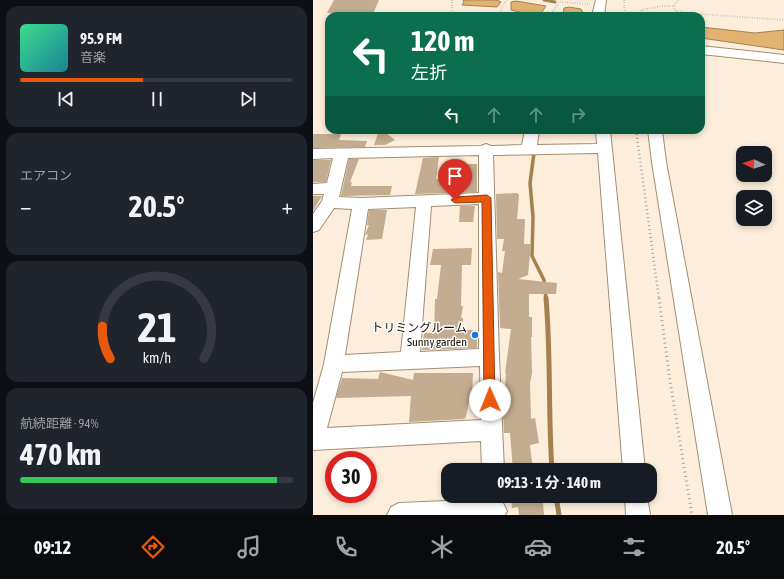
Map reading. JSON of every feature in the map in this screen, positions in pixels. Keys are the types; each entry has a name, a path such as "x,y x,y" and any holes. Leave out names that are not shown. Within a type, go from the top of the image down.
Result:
{"street":[{"path":"599,12 600,2"},
{"path":"705,50 784,60"},
{"path":"529,148 531,134"},
{"path":"603,134 633,463"},
{"path":"656,134 659,162 720,515"},
{"path":"313,154 529,148 605,148"},
{"path":"486,149 489,357 493,463"},
{"path":"313,226 332,195 342,153"},
{"path":"313,189 361,204 487,198"},
{"path":"410,361 424,201"},
{"path":"361,204 334,364 318,401 313,440 491,430"},
{"path":"334,364 489,357"},
{"path":"637,503 638,515"},
{"path":"399,515 495,507"}],"path":[{"path":"452,0 452,12"},
{"path":"500,12 506,0"},
{"path":"624,0 625,12"},
{"path":"674,6 678,0"},
{"path":"553,12 560,1 600,2"},
{"path":"641,12 641,10 662,6 674,6"},
{"path":"674,6 674,10 681,12"},
{"path":"705,14 784,20"},
{"path":"637,134 670,381 692,515"}],"shaded area":[{"path":"463,0 497,0 501,2 497,7 462,5 464,2"},
{"path":"516,1 546,6 542,12 519,12 511,10 511,2"},
{"path":"569,7 581,9 582,12 563,12 564,8"},
{"path":"705,27 755,33 784,30 784,50 705,39"}],"building":[{"path":"334,0 379,0 374,12 328,12"},
{"path":"313,134 341,134 339,140 367,141 365,147 313,148"},
{"path":"378,134 387,134 395,140 385,145 374,145"},
{"path":"439,157 436,179 461,180 463,164 477,164 477,192 415,194 423,158"},
{"path":"349,159 359,159 350,182 352,182 351,186 392,186 390,195 341,196"},
{"path":"313,160 331,160 326,182 313,182"},
{"path":"517,193 519,195 517,219 525,219 524,244 531,244 528,275 518,279 557,283 556,294 529,294 529,317 532,317 532,373 530,383 531,419 535,418 539,443 530,445 532,463 512,463 510,433 504,433 503,415 505,373 511,329 500,328 498,272 502,273 505,251 502,251 504,239 497,239 496,194"},
{"path":"313,196 322,196 313,211"},
{"path":"460,206 475,206 473,222 459,222"},
{"path":"369,210 387,210 382,239 366,240 368,234 365,235 369,225 367,225"},
{"path":"472,248 471,265 462,265 461,306 463,306 461,318 463,318 462,330 477,330 477,348 422,350 424,333 434,333 435,299 437,299 441,265 430,265 433,249"},
{"path":"380,372 413,380 414,373 473,373 472,396 470,396 466,417 464,419 409,422 411,396 336,398 342,378 378,379"},
{"path":"512,503 543,503 544,515 519,515 518,507 512,508"}],"waterway":[{"path":"544,0 555,2"},
{"path":"534,153 530,183 533,217 532,256 544,280 546,299"},
{"path":"546,298 552,463"},
{"path":"557,503 559,515"}],"place":[{"name":"トリミングルーム Sunny garden","path":"475,335"}],"route":[{"path":"455,200 487,198 490,400"}]}
